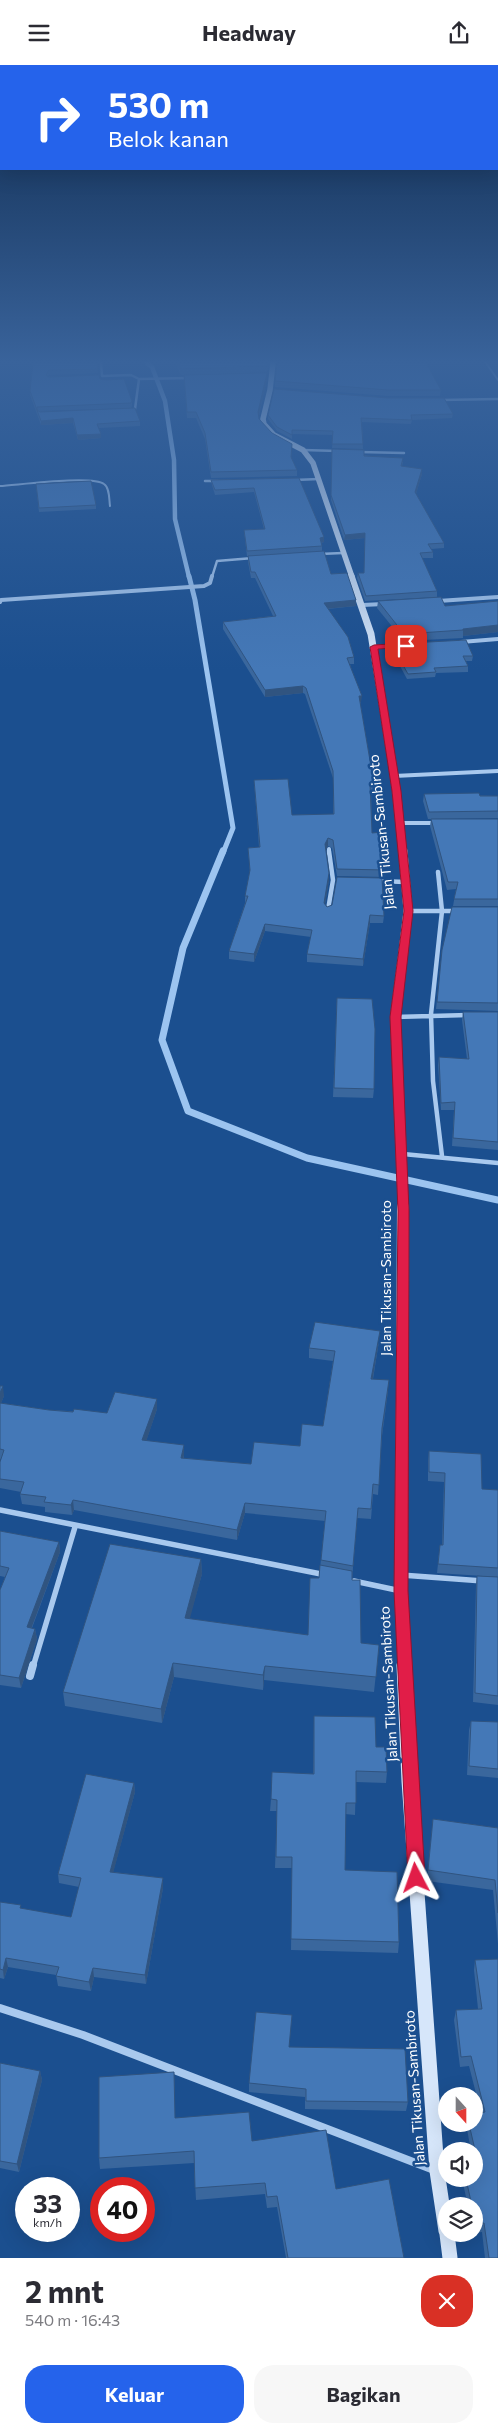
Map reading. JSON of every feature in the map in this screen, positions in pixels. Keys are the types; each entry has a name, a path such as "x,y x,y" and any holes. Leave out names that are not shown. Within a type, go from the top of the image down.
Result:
{"street":[{"name":"Jalan Tikusan-Sambiroto","path":"315,465 362,605 374,647 394,775 406,882 408,911 395,1017 397,1079 403,1156 404,1211 401,1591 410,1781 437,2171 441,2197"},
{"path":"291,480 319,479"},
{"path":"205,481 225,481"},
{"path":"315,554 343,553"},
{"path":"0,602 1,599 192,588 209,585 217,561 259,558"},
{"path":"430,601 498,597"},
{"path":"362,605 391,603"},
{"path":"460,642 498,639"},
{"path":"374,647 422,645"},
{"path":"394,775 498,771"},
{"path":"400,823 440,823"},
{"path":"328,910 333,881 329,849"},
{"path":"438,872 442,911 431,1014 433,1081 442,1156"},
{"path":"333,881 342,881"},
{"path":"370,881 406,882"},
{"path":"408,911 460,911"},
{"path":"395,1017 431,1014 479,1015"},
{"path":"403,1156 442,1156 498,1163"},
{"path":"0,1510 75,1527 330,1576"},
{"path":"30,1676 75,1527"},
{"path":"401,1575 488,1581"},
{"path":"349,1580 401,1591"},
{"path":"0,2008 83,2035 437,2171"},
{"name":"Jalan Tikusan-Sambiroto","path":"447,2242 450,2258"}],"lane":[{"path":"0,486 77,481 102,482 106,485 110,506"}],"building":[{"path":"210,465 295,465 297,470 211,472"},
{"path":"332,465 401,465 422,469 415,492 444,543 428,544 433,552 420,553 437,591 366,596 358,573 364,573 365,533 345,535 331,495"},
{"path":"299,478 324,537 320,538 322,546 247,551 244,530 265,529 254,488 215,490 211,480"},
{"path":"91,481 96,505 39,508 36,484"},
{"path":"324,551 331,574 347,573 356,600 324,603 348,637 354,657 347,658 362,696 359,696 374,784 370,784 372,833 383,832 386,870 337,869 333,840 328,838 325,844 329,873 324,903 327,907 332,905 337,877 382,878 384,916 370,915 363,959 307,954 312,930 265,924 254,954 229,951 248,896 245,896 250,870 248,848 260,847 254,780 288,779 292,815 334,814 333,771 306,688 303,686 265,690 223,622 276,616 255,572 251,572 248,556"},
{"path":"441,597 445,606 498,601 498,625 463,630 404,634 378,601"},
{"path":"466,640 473,656 463,656 468,666 434,668 436,672 408,674 394,649 414,649 410,643"},
{"path":"479,793 480,796 498,796 498,811 429,812 424,794"},
{"path":"431,819 498,819 498,899 454,899 458,882 448,882"},
{"path":"452,907 498,907 498,1003 437,1002 442,950"},
{"path":"337,998 372,999 375,1029 374,1089 334,1088"},
{"path":"463,1012 498,1012 498,1142 453,1138 455,1102 441,1103 439,1057 469,1059"},
{"path":"315,1322 380,1331 371,1379 389,1380 382,1428 379,1485 373,1484 371,1509 358,1508 353,1566 321,1560 326,1511 245,1503 237,1530 73,1500 71,1505 44,1502 46,1497 20,1494 24,1482 0,1479 0,1462 4,1450 0,1449 0,1403 49,1410 73,1412 74,1409 107,1413 115,1392 157,1399 142,1440 184,1445 181,1458 251,1464 254,1442 300,1446 302,1424 323,1426 335,1351 309,1348"},
{"path":"429,1451 481,1454 482,1489 498,1490 498,1568 438,1564 440,1545 443,1545 445,1473 429,1472"},
{"path":"0,1531 59,1542 27,1627 35,1629 19,1678 0,1675 0,1590 9,1568 0,1566"},
{"path":"110,1544 201,1559 185,1618 308,1635 310,1578 319,1578 320,1565 352,1571 352,1580 360,1580 361,1643 379,1645 376,1677 265,1666 263,1675 173,1663 161,1709 63,1692"},
{"path":"477,1576 498,1577 498,1696 475,1693"},
{"path":"314,1716 375,1717 376,1747 386,1747 387,1772 356,1771 356,1803 346,1803 345,1870 397,1872 399,1942 291,1939 292,1857 276,1857 277,1800 271,1799 272,1772 314,1774"},
{"path":"471,1721 498,1722 498,1769 469,1766"},
{"path":"86,1774 134,1783 110,1872 163,1878 145,1975 93,1968 89,1982 56,1976 59,1967 6,1958 3,1970 0,1969 0,1902 21,1905 20,1908 71,1917 81,1878 58,1874"},
{"path":"433,1819 498,1828 498,1913 495,1880 428,1870"},
{"path":"498,1959 498,2258 489,2258 483,2223 483,2197 470,2197 468,2187 483,2187 483,2142 473,2142 471,2133 483,2132 483,2112 485,2112 483,2087 479,2087 471,2056 461,2057 456,2010 482,2009 475,1960"},
{"path":"256,2012 292,2015 289,2047 405,2049 408,2102 306,2101 306,2089 249,2083"},
{"path":"0,2063 40,2071 17,2164 0,2161"},
{"path":"174,2072 175,2118 249,2112 252,2141 326,2130 336,2189 389,2179 404,2258 288,2258 277,2196 267,2197 265,2183 195,2188 194,2151 99,2158 99,2077"}],"waterway":[{"path":"174,465 175,519 189,577"},
{"path":"189,576 195,600 233,828 223,853"},
{"path":"223,851 183,948 162,1040 188,1111 307,1158 498,1200"}],"route":[{"path":"406,646 374,647 396,791 405,865 408,911 395,1017 397,1079 403,1154 404,1211 400,1518 401,1591 416,1878"}]}
